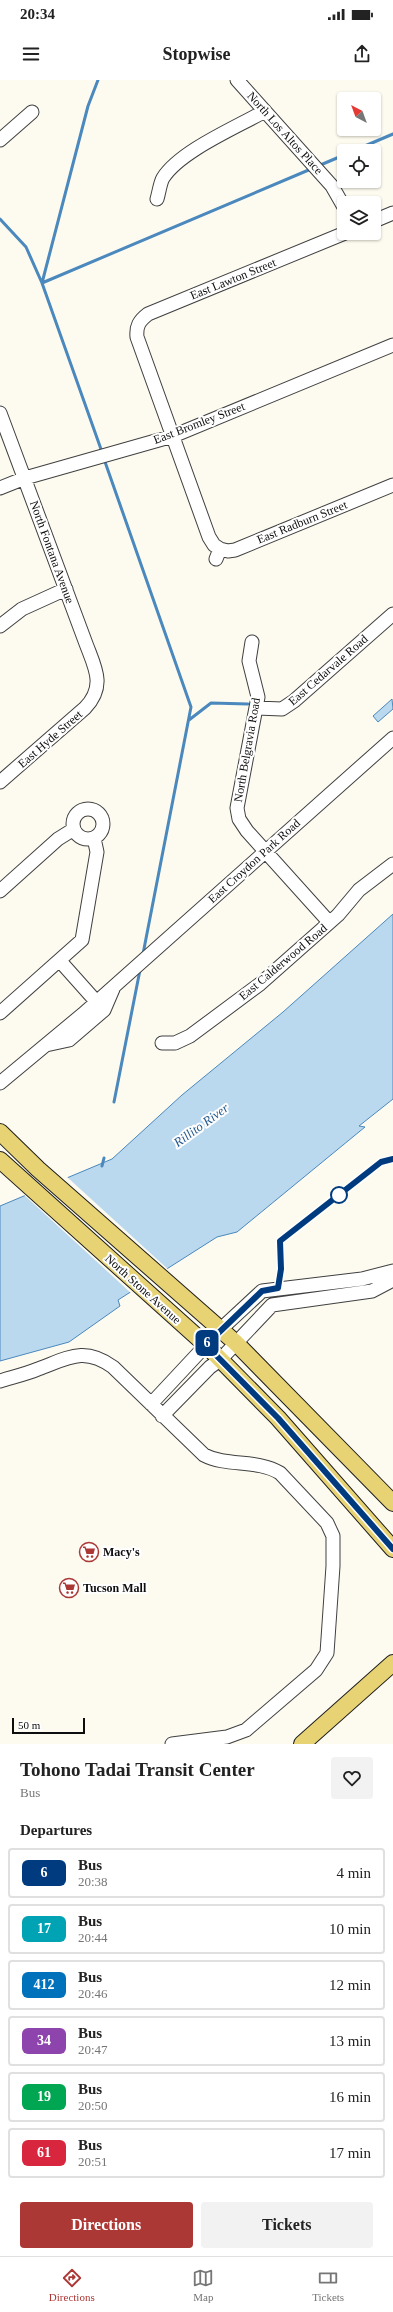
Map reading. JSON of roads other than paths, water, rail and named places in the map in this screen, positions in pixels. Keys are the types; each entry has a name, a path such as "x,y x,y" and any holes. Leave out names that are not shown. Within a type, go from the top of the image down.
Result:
{"main road":[{"name":"North Stone Avenue","path":"0,1132 38,1169 236,1343 393,1503"},
{"name":"North Stone Avenue","path":"0,1160 206,1345 283,1424 393,1549"},
{"path":"302,1744 393,1664"}],"street":[{"name":"North Los Altos Place","path":"237,80 332,186 338,196"},
{"path":"0,140 32,112"},
{"path":"157,199 162,178 179,162 209,141 265,112"},
{"path":"381,218 393,213"},
{"name":"East Lawton Street","path":"173,436 137,337 136,330 139,321 148,314 337,236"},
{"name":"East Bromley Street","path":"0,488 25,478 173,436 393,345"},
{"name":"North Fontana Avenue","path":"0,413 97,675 97,692"},
{"name":"East Radburn Street","path":"173,436 209,537 218,554 235,550 393,485"},
{"path":"0,626 22,609 66,588"},
{"name":"East Cedarvale Road","path":"257,708 282,709 294,701 393,614"},
{"name":"North Belgravia Road","path":"252,642 249,661 258,697 237,808 240,819 264,851 329,922"},
{"name":"East Hyde Street","path":"0,782 85,708 97,692"},
{"name":"East Croydon Park Road","path":"0,1083 45,1046 69,1040 100,1006 118,982 393,738"},
{"path":"87,808 101,814 104,824 100,834 94,838 82,838 74,828 73,821 78,812 87,808"},
{"path":"0,891 58,839 74,828"},
{"path":"0,1013 82,940 98,852 94,838"},
{"name":"East Calderwood Road","path":"162,1043 175,1043 205,1026 260,984 329,922 359,890 393,864"},
{"path":"60,961 100,1006"},
{"path":"151,1404 221,1329 262,1291 362,1279 393,1271"},
{"path":"162,1416 210,1367 220,1360 272,1305 372,1291 393,1280"},
{"path":"0,1381 35,1370 71,1356 89,1355 105,1361 113,1366 197,1450 211,1458 270,1468 280,1473 327,1523 334,1542 328,1646 320,1665 246,1730 223,1738 172,1744"}],"water":[{"path":"392,699 393,709 378,722 373,716"},
{"name":"Rillito River","path":"393,914 393,1099 359,1126 365,1127 237,1232 217,1237 118,1300 120,1306 69,1342 0,1361 0,1206 112,1159 182,1095 283,1012"}],"waterway":[{"path":"98,80 88,106 42,283 102,452"},
{"path":"369,144 393,134"},
{"path":"318,166 337,158"},
{"path":"0,219 26,247 42,283 311,169"},
{"path":"104,459 191,707 143,954"},
{"path":"189,720 211,703 248,704"},
{"path":"114,1102 140,970"},
{"path":"102,1166 104,1158"}],"place":[{"name":"Macy's","path":"89,1552"},
{"name":"Tucson Mall","path":"69,1588"}]}
